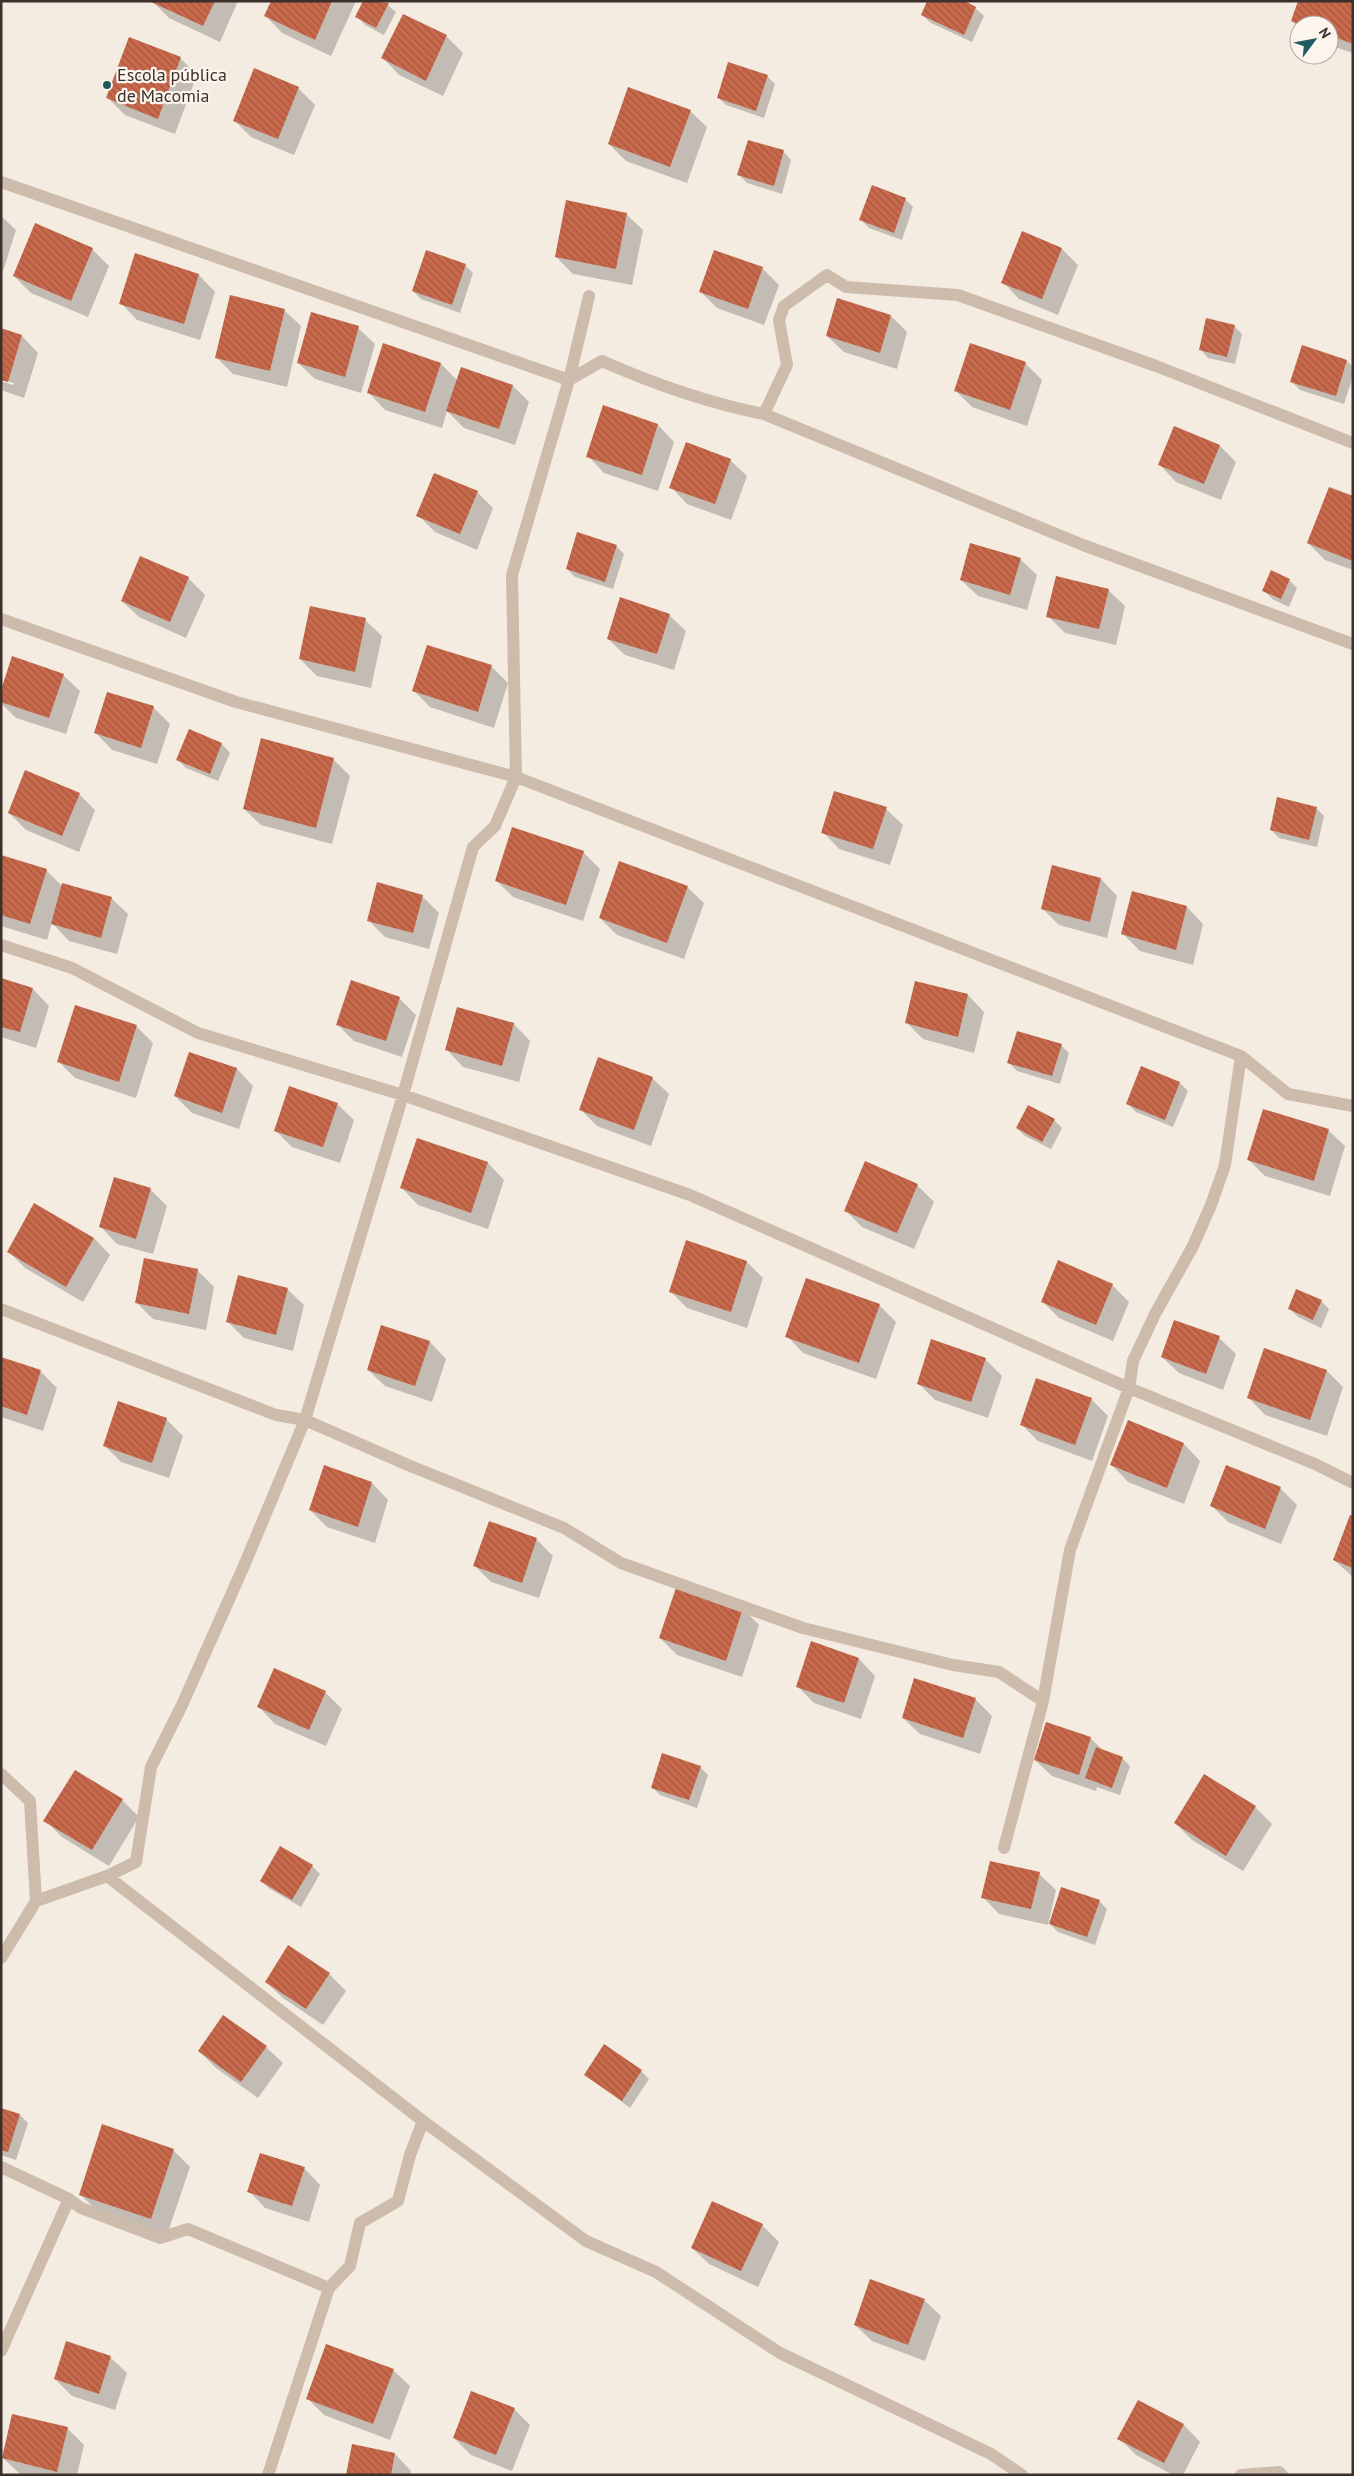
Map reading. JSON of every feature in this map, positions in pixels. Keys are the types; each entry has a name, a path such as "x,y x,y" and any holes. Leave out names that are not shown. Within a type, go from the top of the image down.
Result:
{"street":[{"path":"1,182 569,380 602,361 634,376 722,406 764,414 1083,545 1353,644"},
{"path":"764,414 787,365 779,320 784,306 827,275 846,287 958,296 1156,366 1353,443"},
{"path":"36,1901 107,1876 136,1862 151,1767 182,1705 243,1568 305,1420 403,1095 473,847 495,826 516,776 512,575 569,380 589,296"},
{"path":"1,619 236,702 516,776 1242,1056 1288,1094 1353,1106"},
{"path":"1,945 72,968 198,1033 403,1095 690,1195 1129,1388 1315,1464 1353,1483"},
{"path":"1004,1848 1043,1701 1070,1550 1129,1388 1134,1360 1155,1314 1193,1246 1211,1205 1225,1165 1242,1056"},
{"path":"1,1309 276,1415 305,1420 408,1465 564,1528 621,1563 803,1628 953,1665 999,1672 1043,1701"},
{"path":"1,1774 30,1801 36,1901 1,1958"},
{"path":"107,1876 423,2121 586,2241 656,2272 780,2353 991,2454 1022,2475"},
{"path":"268,2475 329,2288 350,2266 360,2223 398,2201 410,2155 423,2121"},
{"path":"1,2167 69,2199 81,2208 160,2238 188,2229 329,2288"},
{"path":"1,2351 69,2199"},
{"path":"1241,2475 1279,2472 1282,2475"}],"building":[{"path":"149,1 215,1 203,26"},
{"path":"271,1 332,1 315,40 264,16"},
{"path":"363,1 389,3 376,28 355,17"},
{"path":"927,1 965,1 976,7 964,35 921,15"},
{"path":"1298,1 1353,1 1353,44 1339,39 1339,15 1293,15"},
{"path":"403,14 447,35 426,81 381,58"},
{"path":"129,37 181,57 158,119 106,98"},
{"path":"728,62 768,75 756,111 717,98"},
{"path":"254,68 299,87 278,139 233,121"},
{"path":"628,87 691,110 670,167 608,144"},
{"path":"748,140 784,150 774,186 737,175"},
{"path":"872,185 906,198 894,233 859,220"},
{"path":"566,200 627,213 616,269 555,257"},
{"path":"35,223 93,248 71,301 13,276"},
{"path":"1022,231 1062,248 1042,299 1001,283"},
{"path":"426,250 466,264 452,305 412,291"},
{"path":"714,250 763,267 748,309 699,292"},
{"path":"135,253 199,274 184,324 119,304"},
{"path":"230,295 285,309 270,371 215,358"},
{"path":"837,298 891,315 880,353 826,336"},
{"path":"311,312 359,326 345,377 297,363"},
{"path":"1206,318 1235,325 1227,357 1199,350"},
{"path":"1,328 22,335 8,382 1,380"},
{"path":"383,343 441,363 425,412 367,393"},
{"path":"970,343 1026,362 1010,410 954,391"},
{"path":"1302,345 1347,360 1336,396 1290,382"},
{"path":"461,367 513,385 499,429 446,411"},
{"path":"603,405 658,424 642,475 586,457"},
{"path":"1174,426 1220,445 1204,484 1158,465"},
{"path":"686,442 731,459 715,504 669,488"},
{"path":"434,473 478,491 460,534 416,516"},
{"path":"1329,487 1353,496 1353,561 1307,543"},
{"path":"577,532 617,545 605,582 566,569"},
{"path":"970,543 1021,558 1010,595 960,580"},
{"path":"140,556 189,577 170,622 121,601"},
{"path":"1271,570 1290,579 1281,599 1262,591"},
{"path":"1056,576 1109,589 1099,629 1046,617"},
{"path":"620,597 670,614 657,654 607,639"},
{"path":"310,606 366,618 355,672 299,659"},
{"path":"427,645 492,665 478,712 412,691"},
{"path":"12,656 64,674 49,718 1,702 1,690"},
{"path":"107,692 154,706 141,748 94,733"},
{"path":"189,729 222,743 210,774 176,760"},
{"path":"261,738 334,758 316,828 243,809"},
{"path":"25,770 80,793 62,836 8,813"},
{"path":"834,791 887,807 873,849 821,833"},
{"path":"1277,797 1317,807 1309,840 1270,830"},
{"path":"512,827 584,851 566,905 495,881"},
{"path":"1,855 47,869 30,924 1,915"},
{"path":"619,861 688,886 667,943 599,918"},
{"path":"1052,865 1101,878 1090,922 1041,909"},
{"path":"377,882 423,895 413,933 367,921"},
{"path":"62,883 112,897 101,938 51,924"},
{"path":"1132,891 1187,906 1176,950 1121,934"},
{"path":"1,978 33,988 20,1032 1,1027"},
{"path":"351,980 400,997 386,1041 336,1025"},
{"path":"915,981 968,994 958,1037 905,1023"},
{"path":"75,1005 137,1025 119,1082 57,1062"},
{"path":"457,1007 514,1023 502,1066 445,1050"},
{"path":"1017,1031 1062,1044 1052,1076 1007,1063"},
{"path":"189,1052 237,1068 222,1113 174,1096"},
{"path":"598,1057 653,1077 634,1130 579,1110"},
{"path":"1141,1066 1180,1082 1165,1120 1126,1104"},
{"path":"289,1086 338,1103 323,1147 274,1131"},
{"path":"1028,1105 1055,1119 1042,1142 1016,1128"},
{"path":"1263,1109 1329,1129 1314,1181 1247,1160"},
{"path":"417,1138 488,1162 471,1213 400,1188"},
{"path":"865,1161 918,1184 897,1233 844,1211"},
{"path":"114,1177 151,1188 136,1239 99,1227"},
{"path":"34,1203 94,1238 66,1287 7,1252"},
{"path":"686,1240 747,1261 731,1312 669,1292"},
{"path":"144,1258 198,1269 189,1314 135,1303"},
{"path":"1058,1260 1113,1284 1096,1325 1041,1302"},
{"path":"238,1275 288,1288 276,1335 226,1322"},
{"path":"806,1278 880,1304 859,1363 785,1337"},
{"path":"1296,1289 1322,1300 1313,1320 1288,1309"},
{"path":"1174,1320 1220,1336 1206,1374 1161,1357"},
{"path":"381,1325 430,1341 415,1386 367,1370"},
{"path":"931,1339 986,1358 971,1402 917,1384"},
{"path":"1264,1348 1327,1370 1310,1420 1247,1398"},
{"path":"1,1357 41,1370 27,1415 1,1406"},
{"path":"1036,1378 1092,1398 1075,1445 1020,1425"},
{"path":"118,1401 167,1418 152,1463 103,1446"},
{"path":"1128,1420 1184,1443 1167,1488 1110,1465"},
{"path":"324,1465 372,1482 358,1527 309,1510"},
{"path":"1226,1465 1281,1487 1265,1529 1210,1506"},
{"path":"1350,1515 1353,1516 1353,1568 1333,1560"},
{"path":"489,1521 537,1538 522,1583 473,1566"},
{"path":"677,1585 743,1608 726,1661 659,1638"},
{"path":"811,1641 859,1658 844,1703 796,1687"},
{"path":"274,1668 326,1691 309,1730 257,1707"},
{"path":"914,1678 976,1698 963,1738 902,1718"},
{"path":"1046,1722 1091,1737 1079,1775 1034,1760"},
{"path":"1096,1747 1123,1757 1112,1788 1085,1778"},
{"path":"662,1753 701,1766 689,1800 651,1788"},
{"path":"75,1770 123,1799 92,1850 43,1821"},
{"path":"1204,1774 1256,1806 1226,1856 1174,1823"},
{"path":"280,1846 313,1865 292,1900 260,1881"},
{"path":"990,1861 1040,1872 1031,1909 981,1898"},
{"path":"1061,1887 1100,1900 1087,1937 1049,1924"},
{"path":"288,1945 330,1973 306,2009 265,1982"},
{"path":"223,2015 267,2046 241,2082 198,2051"},
{"path":"604,2044 642,2070 622,2101 584,2075"},
{"path":"1,2108 20,2114 8,2152 1,2150"},
{"path":"102,2124 174,2149 151,2219 79,2195"},
{"path":"260,2153 305,2167 292,2206 247,2192"},
{"path":"712,2201 763,2224 741,2271 691,2248"},
{"path":"870,2279 925,2299 908,2345 854,2325"},
{"path":"66,2341 111,2356 99,2394 54,2379"},
{"path":"326,2344 394,2369 373,2424 306,2399"},
{"path":"471,2391 515,2408 496,2455 453,2438"},
{"path":"1138,2400 1184,2424 1164,2463 1117,2439"},
{"path":"12,2414 68,2427 57,2472 2,2458"},
{"path":"352,2444 395,2453 391,2475 346,2475"}],"place":[{"name":"Escola pública de Macomia","path":"107,85"}]}
